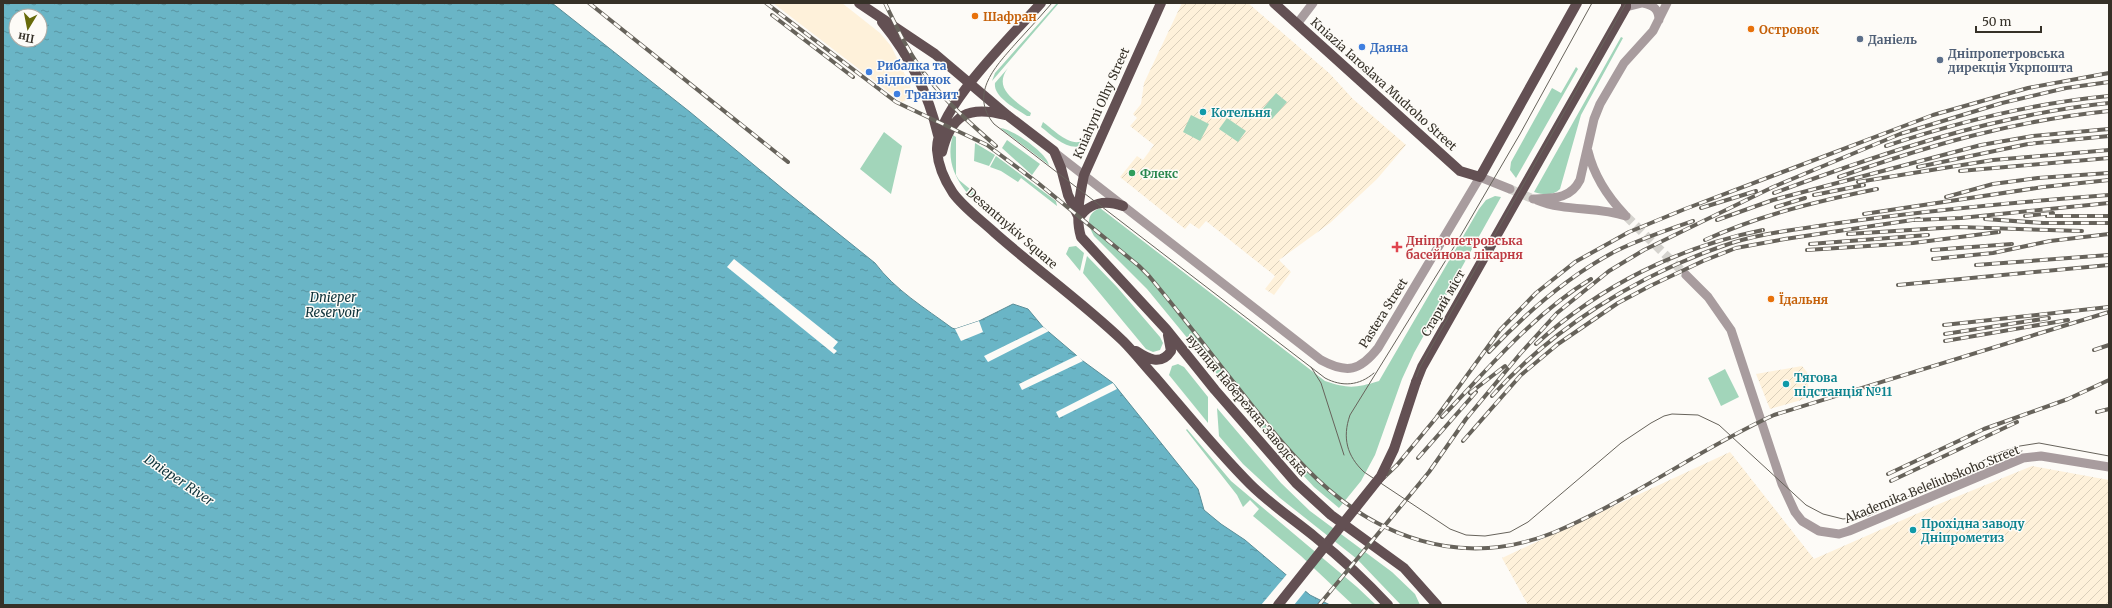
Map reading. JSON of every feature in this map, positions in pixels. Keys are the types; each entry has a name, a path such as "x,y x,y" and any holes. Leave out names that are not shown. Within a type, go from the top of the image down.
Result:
{"main road":[{"path":"859,3 935,54 970,82 1007,115 1054,151 1061,168 1068,195 1079,218"},
{"path":"938,135 970,82 1041,3"},
{"name":"Kniahyni Olhy Street","path":"1079,218 1079,199 1084,175 1160,3"},
{"name":"Kniazia Iaroslava Mudroho Street","path":"1274,3 1460,171 1480,177"},
{"name":"Pastera Street","path":"1480,177 1577,3"},
{"name":"Старий міст","path":"1278,605 1381,476 1392,453 1422,367 1628,4"},
{"name":"Desantnykiv Square","path":"875,15 896,40 916,72 930,103 938,135 939,163 947,181 962,203 1006,243 1067,291 1124,343"},
{"path":"939,163 946,136 953,124 963,115 974,111 986,110 1007,115"},
{"path":"1079,218 1083,211 1097,204 1105,202 1123,206"},
{"name":"вулиця Набережна Заводська","path":"1079,218 1081,237 1166,329 1215,390 1296,483 1331,515 1404,568 1437,605"},
{"path":"1124,343 1147,358 1161,360 1167,357 1171,350 1171,343 1166,329"},
{"path":"1124,343 1231,465 1252,486 1272,505 1315,537 1352,569 1388,605"}],"street":[{"path":"1297,24 1312,3"},
{"path":"1628,4 1643,3 1653,6 1656,9 1659,21"},
{"path":"1588,149 1593,168 1603,188 1626,216 1609,212 1566,208 1533,199 1557,198 1571,193 1580,180 1594,119 1608,89 1624,63 1650,35 1659,21 1667,3"},
{"name":"Pastera Street","path":"1054,151 1321,360 1334,367 1347,369 1358,367 1369,359 1378,348 1480,177"},
{"path":"1480,177 1510,189"},
{"name":"Akademika Beleliubskoho Street","path":"1686,275 1708,297 1730,330 1785,493 1802,521 1819,532 1839,534 1849,531 2024,458 2041,456 2109,467"}],"shaded area":[{"path":"773,3 842,3 880,33 891,46 910,85 910,98 902,102"},
{"path":"1182,3 1248,3 1329,73 1353,99 1406,145 1377,179 1330,223 1279,260 1291,272 1274,295 1265,289 1275,276 1206,221 1199,229 1190,223 1185,229 1120,177 1137,156 1143,160 1154,145 1130,126 1137,118 1133,114 1141,104 1144,83"},
{"path":"1802,366 1807,372 1808,398 1770,409 1756,374"},
{"path":"1730,452 1814,559 1939,504 2032,466 2109,480 2109,605 1528,605 1502,558"}],"green space":[{"path":"1057,3 1059,3 992,81 995,73"},
{"path":"1621,37 1623,38 1581,115 1560,189 1554,193 1548,194 1534,192"},
{"path":"1576,67 1578,69 1516,178 1510,170 1511,162 1552,88 1561,93"},
{"path":"1008,68 1004,75 1004,88 1013,99 1031,113 1030,116 1027,116 1006,102 995,88 995,83"},
{"path":"1276,93 1287,102 1272,119 1261,111"},
{"path":"1191,115 1209,124 1200,141 1183,132"},
{"path":"1227,118 1246,131 1238,142 1219,129"},
{"path":"1096,120 1086,144 1074,147 1062,143 1041,127 1043,122 1063,137 1074,142 1080,142 1087,137"},
{"path":"1000,128 1012,132 1036,148 1047,160 1049,165"},
{"path":"884,132 902,146 891,194 860,169"},
{"path":"953,135 956,137 956,175 959,180 998,212 993,218 966,192 954,172 951,160"},
{"path":"1007,140 1040,164 1032,175 1002,148"},
{"path":"975,143 995,155 989,166 974,161"},
{"path":"996,156 1056,201 1057,206 1021,178 1018,182 1001,171 990,167"},
{"path":"1495,196 1501,197 1414,353 1402,379 1375,455 1361,481 1339,508 1314,487 1276,446 1147,289 1094,236 1089,223 1092,213 1100,208 1325,381 1352,387 1379,381 1479,209 1486,200"},
{"path":"1076,246 1084,253 1080,271 1066,254 1069,247"},
{"path":"1087,256 1117,287 1160,337 1163,343 1160,350 1153,352 1146,349 1083,273"},
{"path":"1178,364 1184,367 1208,397 1208,423 1169,375 1172,366"},
{"path":"1725,369 1739,397 1721,406 1708,378"},
{"path":"1217,408 1281,483 1310,511 1392,572 1415,594 1420,605 1401,605 1357,559 1280,498 1243,464 1219,436"},
{"path":"1187,429 1231,481 1357,587 1376,605 1353,605 1301,556 1253,516 1259,509 1250,500 1243,507 1237,495 1186,430"}],"water":[{"name":"Dnieper Reservoir","path":"3,3 552,3 690,112 875,263 901,290 952,328 955,329 979,321 1013,304 1028,309 1043,327 1083,361 1113,383 1198,489 1204,510 1221,524 1245,540 1310,595 1330,605 3,605"}],"pier":[{"path":"734,259 838,342 833,348 837,351 834,354 727,267"},
{"path":"979,321 983,332 961,341 955,329"},
{"path":"1043,327 1049,331 988,362 984,356"},
{"path":"1078,355 1083,361 1022,390 1019,384"},
{"path":"1113,383 1117,389 1059,418 1056,412"},
{"path":"1288,573 1307,589 1294,605 1261,605"}],"tunnel":[{"path":"1510,189 1533,199"},
{"path":"1626,216 1686,275"}],"tram line":[{"path":"1052,3 1001,60 988,80 984,101 987,113 994,124 1325,378 1338,383 1350,384 1362,381 1374,373"},
{"path":"1592,3 1520,134 1454,247 1350,415 1346,431 1346,439 1350,453 1358,466 1364,472 1450,529 1466,535 1485,536 1510,532 1528,522 1621,443 1651,423 1664,416 1672,414 1698,415 1719,425 1806,505 1823,514 1843,519 1868,516 2001,452 2020,446 2039,443 2109,456"},
{"path":"1275,605 1365,494 1383,467 1420,367 1626,3"},
{"path":"1311,367 1321,383 1344,455"},
{"path":"1963,477 2022,451"}],"railway":[{"path":"589,3 788,162"},
{"path":"766,3 896,102 987,145 1038,183 1139,266 1149,276 1281,441 1303,466 1327,488 1352,508 1380,525 1411,538 1445,546 1459,548 1487,548 1515,544 1542,537 1611,505 1746,428 1774,415 2109,312"},
{"path":"885,3 899,32 921,69 952,105 996,146"},
{"path":"772,15 853,77"},
{"path":"1279,605 1374,487 1397,465 1436,418 1500,330 1536,293 1575,262 1629,232 1685,209 1933,115 2028,88 2109,73"},
{"path":"1319,605 1429,472 1466,419 1520,354 1557,313 1609,271 1644,250 1773,187 1900,134 2002,103 2066,88 2109,82"},
{"path":"1886,146 1968,121 2053,103 2109,96"},
{"path":"1774,193 1897,150 1981,126 2023,116 2109,103"},
{"path":"1839,177 1873,165 1972,136 2039,121 2109,111"},
{"path":"1717,220 1773,200 1981,145 2033,136 2109,129"},
{"path":"1918,167 2028,144 2109,136"},
{"path":"1858,182 1993,160 2109,150"},
{"path":"1960,171 2109,158"},
{"path":"1946,197 1993,184 2038,178 2109,173"},
{"path":"1864,214 2043,187 2109,180"},
{"path":"1814,195 1864,185"},
{"path":"1705,240 1768,216 1877,189"},
{"path":"1701,208 1756,191"},
{"path":"1492,396 1541,348 1597,307 1657,273 1688,259 1734,242 1779,232 1873,218 2041,200 2109,195"},
{"path":"1776,207 1805,198"},
{"path":"1915,220 1961,218 2109,203"},
{"path":"2025,216 2053,213"},
{"path":"2047,216 2109,216"},
{"path":"1463,441 1521,375 1558,344 1618,303 1650,286 1703,261 1736,248 1785,239 1919,219"},
{"path":"1985,219 2043,223 2109,223"},
{"path":"1489,352 1548,296 1598,261 1625,247 1693,221"},
{"path":"1848,234 1957,227 2082,231"},
{"path":"1536,344 1587,304 1642,272 1671,258 1701,247 1731,237 1763,230"},
{"path":"1807,250 1913,243 1999,232"},
{"path":"1933,259 1993,253 2050,241 2109,234"},
{"path":"1810,244 1928,235"},
{"path":"1932,250 2012,244"},
{"path":"1976,265 2109,255"},
{"path":"1898,285 2109,265"},
{"path":"1442,417 1530,325 1570,293 1591,279"},
{"path":"1944,325 2109,307"},
{"path":"1945,334 2049,318"},
{"path":"1945,341 2068,320"},
{"path":"2094,350 2109,345"},
{"path":"1470,393 1505,366"},
{"path":"1888,474 1984,429 2068,399 2109,380"},
{"path":"1418,458 1476,392"},
{"path":"2097,412 2109,409"},
{"path":"1891,481 2017,422"}],"place":[{"name":"Шафран","path":"975,16"},
{"name":"Островок","path":"1751,29"},
{"name":"Даніель","path":"1860,39"},
{"name":"Даяна","path":"1362,47"},
{"name":"Дніпропетровська дирекція Укрпошта","path":"1940,60"},
{"name":"Рибалка та відпочинок","path":"869,72"},
{"name":"Транзит","path":"897,94"},
{"name":"Котельня","path":"1203,112"},
{"name":"Флекс","path":"1132,173"},
{"name":"Дніпропетровська басейнова лікарня","path":"1397,247"},
{"name":"Їдальня","path":"1771,299"},
{"name":"Тягова пiдстанцiя №11","path":"1786,384"},
{"name":"Прохідна заводу Дніпрометиз","path":"1913,530"}],"water label":[{"name":"Dnieper River","path":"179,480"}]}
